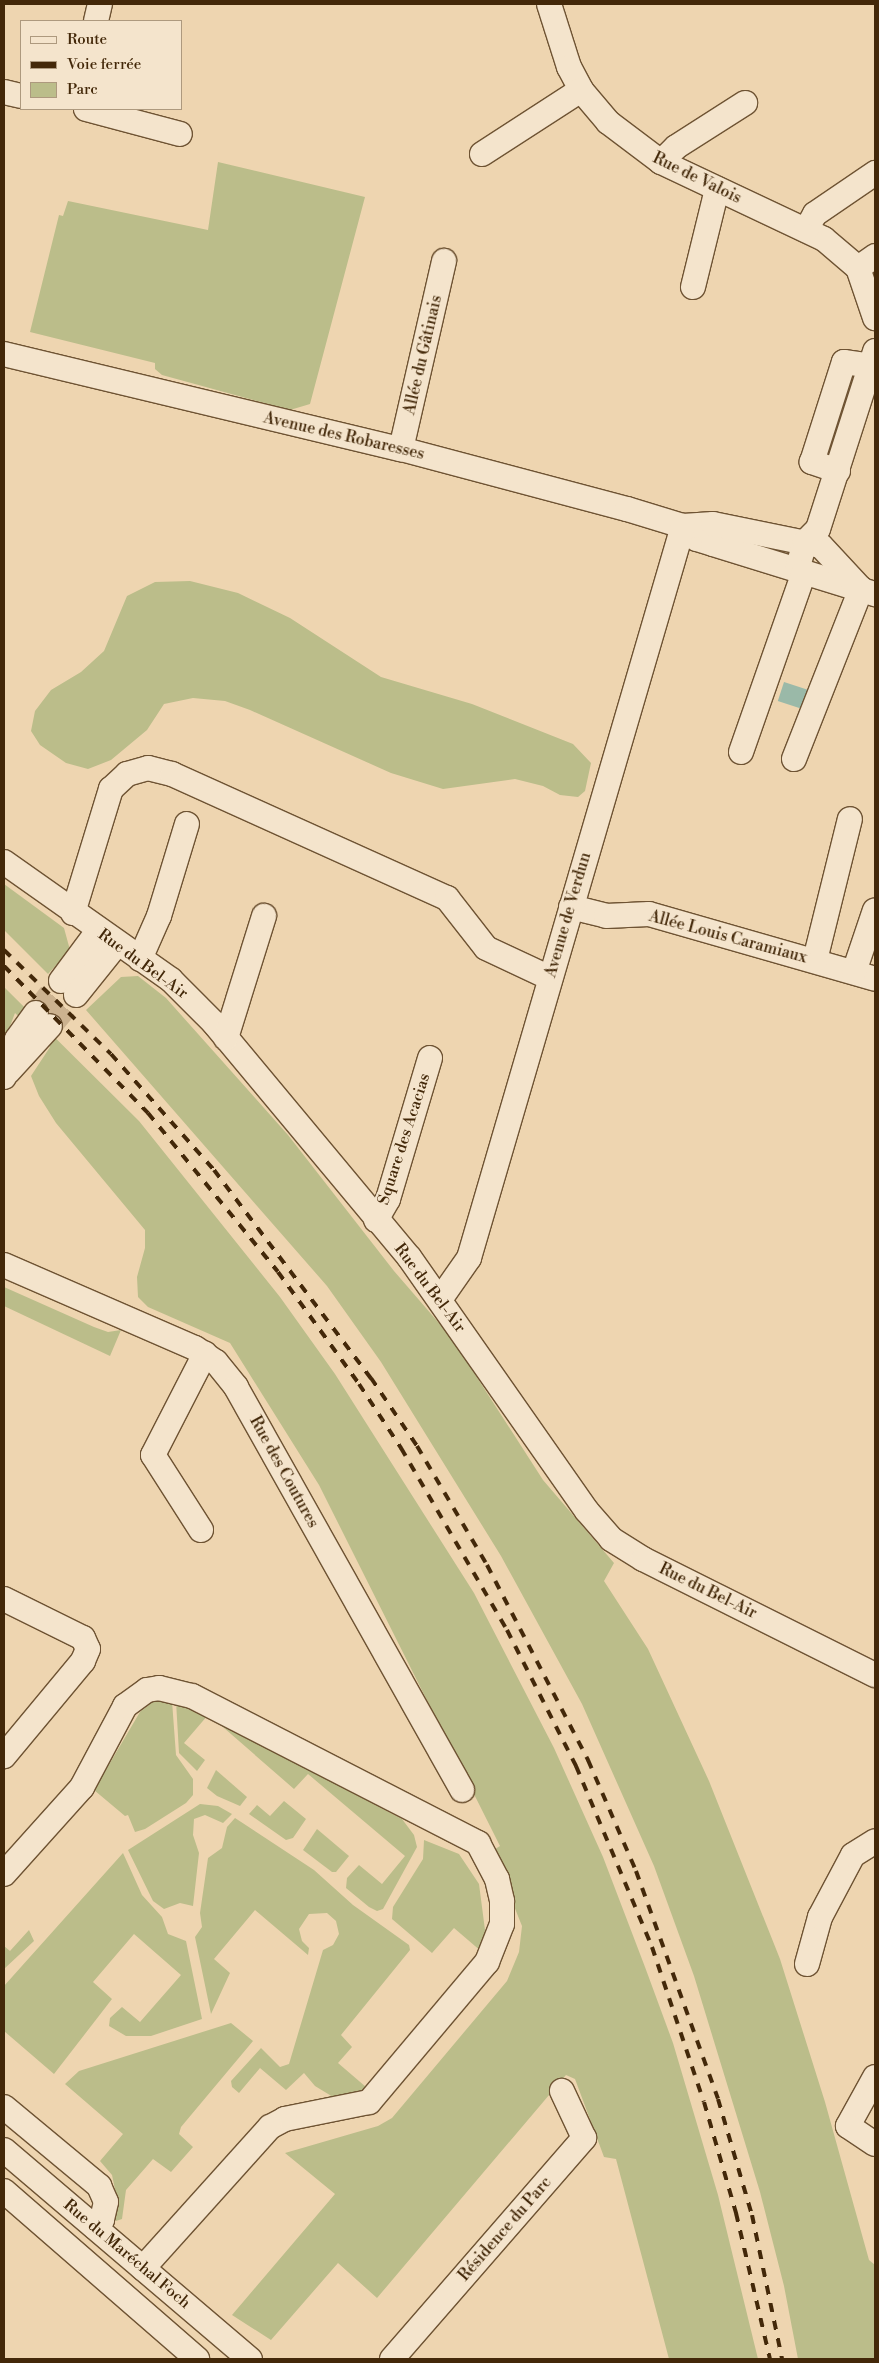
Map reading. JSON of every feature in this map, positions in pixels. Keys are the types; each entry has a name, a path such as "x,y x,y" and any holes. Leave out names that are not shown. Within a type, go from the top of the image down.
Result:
{"street":[{"path":"96,20 100,4"},
{"name":"Rue de Valois","path":"549,4 558,39 581,90 624,137 661,162 824,238 866,262 875,318"},
{"path":"482,154 581,90"},
{"path":"4,92 20,96"},
{"path":"661,162 676,147 745,103"},
{"path":"90,110 180,134"},
{"path":"806,230 815,214 875,173"},
{"path":"693,287 717,188"},
{"name":"Allée du Gâtinais","path":"401,449 444,261"},
{"name":"Avenue des Robaresses","path":"4,354 401,449 683,526 713,524 784,541 815,539"},
{"path":"742,752 838,472 874,359"},
{"name":"Avenue des Robaresses","path":"683,526 698,539 868,591"},
{"name":"Avenue de Verdun","path":"441,1298 469,1258 683,526"},
{"path":"794,758 868,591 815,539"},
{"path":"72,913 111,789 128,774 148,768 172,774 438,893 447,898 486,948 550,978"},
{"path":"815,960 850,819"},
{"path":"140,959 159,916 187,824"},
{"name":"Rue du Bel-Air","path":"4,862 72,913 181,989 226,1038 441,1298 582,1503 611,1539 643,1559 875,1675"},
{"name":"Allée Louis Caramiaux","path":"571,908 606,916 649,914 815,960 865,976 875,910"},
{"path":"226,1038 264,916"},
{"path":"68,988 107,938"},
{"path":"4,1078 43,1020"},
{"name":"Square des Acacias","path":"376,1220 388,1199 430,1058"},
{"name":"Rue des Coutures","path":"4,1265 205,1354 236,1387 462,1790"},
{"path":"201,1530 153,1455 205,1354"},
{"path":"4,1598 83,1638 88,1649 83,1661 4,1756"},
{"path":"4,1874 82,1787 125,1706 147,1690 159,1688 192,1696 478,1843 497,1879 502,1901 502,1924 487,1962 369,2102 285,2118 270,2127 143,2268"},
{"path":"807,1964 820,1917 853,1855 875,1841"},
{"path":"875,2077 848,2126 875,2144"},
{"name":"Résidence du Parc","path":"392,2359 584,2138 562,2091"},
{"path":"4,2107 99,2186 106,2202 102,2220 96,2228"},
{"name":"Rue du Maréchal Foch","path":"4,2150 250,2359"},
{"name":"Rue du Maréchal Foch","path":"4,2191 50,2239 173,2359"},
{"name":"Rue du Maréchal Foch","path":"4,2209 50,2239 197,2359"},
{"path":"50,2239 75,2211"}],"green space":[{"path":"218,162 365,197 310,404 290,410 162,375 155,369 155,363 30,332 59,215 63,216 68,201 208,230"},
{"path":"190,581 238,593 290,618 381,677 472,704 573,744 591,763 585,791 578,797 560,795 543,786 515,779 443,789 391,773 250,710 225,701 193,698 164,704 147,730 111,760 88,769 66,763 40,745 31,731 35,711 51,690 81,672 104,651 127,596 155,582"},
{"path":"4,884 64,928 70,950 48,974 4,930"},
{"path":"138,976 166,998 288,1135 394,1271 451,1337 543,1480 614,1563 604,1581 648,1649 709,1781 780,1959 825,2102 869,2260 875,2265 875,2359 798,2359 784,2286 760,2192 694,1976 654,1866 582,1704 501,1556 381,1362 327,1286 86,1010 121,977"},
{"path":"4,987 139,1121 280,1297 335,1374 474,1593 554,1748 603,1857 645,1967 673,2043 718,2195 758,2359 669,2359 616,2159 604,2157 575,2079 566,2075 377,2298 338,2263 271,2340 232,2315 335,2194 285,2153 378,2126 392,2118 507,1981 519,1952 522,1926 492,1851 500,1846 319,1485 230,1343 148,1307 138,1297 137,1277 145,1248 145,1230 56,1123 39,1096 31,1076 50,1047 15,1013 4,1042"},
{"path":"4,1287 94,1327 108,1332 121,1330 110,1356 4,1306"},
{"path":"159,1697 172,1701 176,1755 193,1779 193,1795 186,1803 145,1829 135,1832 128,1815 125,1816 94,1790 140,1712"},
{"path":"176,1701 208,1715 184,1743 205,1760 197,1771 179,1753"},
{"path":"216,1721 402,1819 414,1835 417,1847 383,1909 377,1911 369,1907 346,1888 347,1878 359,1865 382,1884 405,1856 308,1774 294,1789"},
{"path":"216,1770 247,1797 240,1806 217,1796 207,1788"},
{"path":"284,1801 306,1819 293,1838 286,1840 249,1814 257,1805 270,1816"},
{"path":"200,1804 218,1806 232,1814 223,1823 205,1815 194,1819 193,1835 199,1853 193,1906 180,1903 164,1909 153,1901 128,1850"},
{"path":"235,1818 314,1870 353,1905 409,1945 410,1950 341,2035 352,2047 338,2063 366,2087 364,2093 338,2100 315,2086 304,2073 286,2090 260,2068 239,2093 232,2087 231,2081 261,2048 280,2067 289,2064 323,1950 333,1945 339,1934 336,1921 327,1913 309,1914 299,1929 302,1941 309,1948 308,1955 255,1910 214,1959 230,1973 211,2014 195,1937 202,1927 200,1913 208,1858 222,1848 227,1827"},
{"path":"317,1829 349,1856 336,1872 332,1872 303,1850"},
{"path":"424,1840 459,1854 479,1884 485,1930 482,1952 454,1928 432,1953 392,1919 393,1907 423,1859"},
{"path":"123,1853 142,1895 162,1917 168,1934 186,1941 202,2019 151,2036 126,2036 109,2026 110,2018 122,2007 140,2022 181,1975 134,1934 93,1982 112,1999 54,2074 4,2031 4,1986"},
{"path":"29,1930 34,1941 4,1969 4,1946 10,1951"},
{"path":"231,2023 253,2041 181,2127 179,2134 193,2147 171,2172 153,2159 126,2190 122,2219 116,2221 113,2217 117,2199 112,2175 100,2161 123,2134 65,2084 79,2071"}],"shaded area":[{"path":"784,682 815,692 809,711 778,701"}],"tunnel":[{"path":"36,1013 61,981"},
{"path":"50,1026 76,995"}],"railway":[{"path":"4,950 111,1054 214,1170 371,1378 417,1446 487,1565 588,1760 636,1871 718,2099 752,2215 782,2359"},
{"path":"4,966 148,1113 278,1272 359,1384 401,1448 507,1630 576,1766 652,1947 704,2102 736,2213 770,2359"}]}
